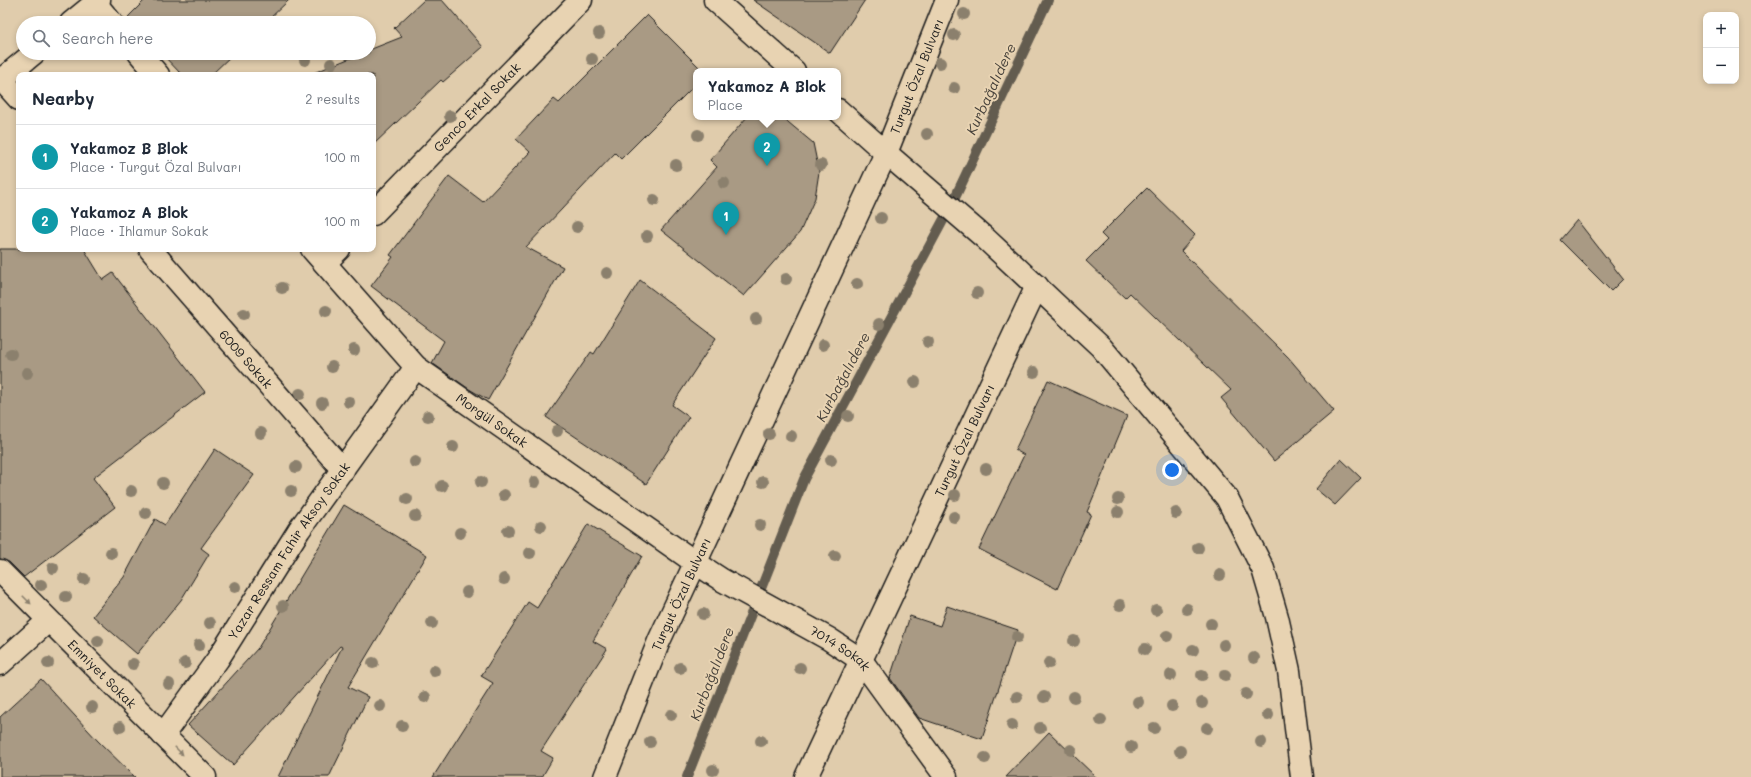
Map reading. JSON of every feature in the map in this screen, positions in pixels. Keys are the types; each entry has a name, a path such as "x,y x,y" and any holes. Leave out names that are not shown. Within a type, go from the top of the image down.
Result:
{"street":[{"name":"Genco Erkal Sokak","path":"376,211 581,0"},
{"path":"715,0 791,68"},
{"name":"Turgut Özal Bulvarı","path":"604,777 659,641 886,153 947,0"},
{"path":"80,16 97,2 107,16"},
{"path":"16,96 1,80 25,60"},
{"path":"145,60 155,72"},
{"path":"841,113 986,239 1101,348 1227,498 1263,569 1277,617 1289,671 1302,777"},
{"name":"6009 Sokak","path":"153,252 342,470"},
{"name":"Morgül Sokak","path":"325,254 416,367 696,563"},
{"name":"Turgut Özal Bulvarı","path":"806,777 1037,286"},
{"name":"Yazar Ressam Fahir Aksoy Sokak","path":"163,735 218,660 299,530 416,367"},
{"name":"7014 Sokak","path":"696,563 722,580 829,639 861,660 946,777"},
{"name":"Emniyet Sokak","path":"0,572 205,777"},
{"path":"0,664 48,621"}],"building":[{"path":"145,0 289,0 272,16 129,16"},
{"path":"424,0 442,0 483,47 443,82 441,80 376,142 376,72 316,72 346,60 376,60 376,47 402,37 394,28"},
{"path":"753,0 865,0 830,53"},
{"path":"647,15 700,68 693,68 693,87 621,159 615,153 526,247 563,267 488,400 469,389 432,363 444,341 371,286 393,257 390,255 449,176 483,202 530,152 516,139 554,99 559,103"},
{"path":"168,60 227,60 214,72 179,72"},
{"path":"744,120 786,120 813,143 819,172 815,198 800,232 744,296 661,230 717,167 710,160"},
{"path":"1147,188 1195,235 1181,251 1288,357 1334,411 1274,461 1221,398 1231,390 1130,293 1125,298 1086,261 1107,240 1101,234"},
{"path":"1577,220 1623,279 1611,291 1560,240"},
{"path":"0,249 16,249 16,252 86,252 103,280 113,273 205,392 93,478 115,507 24,577 9,562 0,559"},
{"path":"640,280 716,338 672,405 689,417 646,484 546,417 591,352 594,354"},
{"path":"1048,380 1127,416 1087,512 1091,514 1057,589 979,549 1024,455 1015,450"},
{"path":"215,449 254,475 201,548 209,554 181,600 137,654 93,616 124,577 155,519 165,525"},
{"path":"1341,459 1361,478 1335,505 1316,489"},
{"path":"344,505 427,555 348,687 368,697 329,777 278,777 342,647 340,646 233,765 188,725 258,648"},
{"path":"588,524 642,556 593,641 607,649 541,751 553,758 542,777 433,777 493,683 481,676 528,602 537,608"},
{"path":"947,606 1018,630 982,739 919,718 890,678 910,616 940,626"},
{"path":"41,679 98,741 135,777 0,777 0,717"},
{"path":"1049,732 1096,777 1006,777"}],"waterway":[{"name":"Kurbağalıdere","path":"687,777 804,479 952,204 1048,0"}],"place":[{"name":"Yakamoz A Blok","path":"767,166"},
{"name":"Yakamoz B Blok","path":"726,235"}]}
